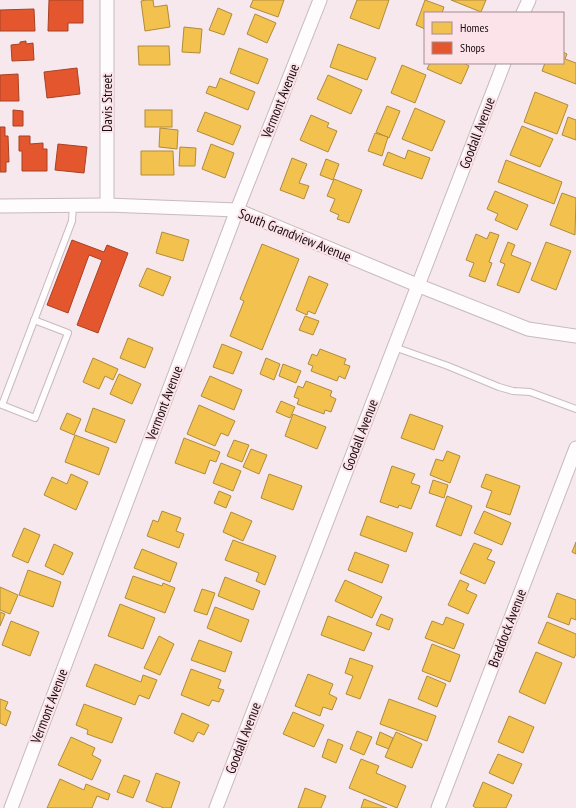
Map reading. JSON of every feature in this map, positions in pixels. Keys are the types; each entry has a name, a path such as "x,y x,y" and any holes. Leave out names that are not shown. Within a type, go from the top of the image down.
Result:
{"street":[{"name":"Davis Street","path":"107,0 107,205"},
{"name":"Vermont Avenue","path":"11,808 237,210 320,0"},
{"path":"524,12 529,0"},
{"name":"Goodall Avenue","path":"216,808 504,64"},
{"name":"South Grandview Avenue","path":"0,206 107,205 237,210 417,285 528,329 576,336"},
{"name":"Braddock Avenue","path":"438,808 576,448"}],"lane":[{"path":"34,320 68,333 35,418 2,405 34,320 72,221 74,205"},
{"path":"394,346 499,387 530,392 576,409"}],"building: Homes":[{"path":"153,0 154,7 167,5 170,27 145,31 141,1"},
{"path":"253,0 284,0 278,17 250,7"},
{"path":"357,0 389,0 379,29 350,18"},
{"path":"425,0 444,7 442,12 424,12 424,29 416,25"},
{"path":"451,0 486,0 481,12"},
{"path":"218,8 232,14 224,35 209,30"},
{"path":"255,14 276,23 267,43 247,34"},
{"path":"184,27 202,29 200,53 182,52"},
{"path":"338,44 376,58 367,80 330,67"},
{"path":"138,46 169,46 170,65 139,65"},
{"path":"239,48 268,59 258,84 230,73"},
{"path":"564,52 567,54 565,59 576,63 576,84 542,71 545,64 564,64"},
{"path":"430,64 466,64 469,66 461,84 427,69"},
{"path":"402,65 426,75 415,103 391,93"},
{"path":"328,75 362,90 351,114 317,99"},
{"path":"220,78 255,92 248,110 206,93 209,86 216,88"},
{"path":"535,92 568,105 557,134 524,122"},
{"path":"387,106 400,111 389,138 376,132"},
{"path":"415,108 445,121 432,151 402,139"},
{"path":"145,110 172,110 172,127 145,127"},
{"path":"205,112 241,126 233,145 197,131"},
{"path":"311,115 329,123 327,127 337,131 328,152 300,140"},
{"path":"568,117 576,120 576,140 562,135"},
{"path":"522,126 553,139 540,167 510,155"},
{"path":"160,128 178,130 177,149 159,147"},
{"path":"375,133 388,137 382,156 368,151"},
{"path":"211,144 234,153 225,178 202,169"},
{"path":"180,147 196,148 195,166 179,166"},
{"path":"408,150 430,158 422,179 383,165 388,152 405,159"},
{"path":"141,151 173,151 174,175 141,175"},
{"path":"292,158 307,164 299,183 309,186 304,199 280,190"},
{"path":"326,159 339,164 333,180 320,175"},
{"path":"506,160 562,182 554,204 498,182"},
{"path":"334,179 362,190 349,223 337,219 339,215 330,211 335,199 327,196"},
{"path":"495,191 528,205 517,230 495,220 498,214 487,209"},
{"path":"562,193 576,198 575,235 550,225"},
{"path":"162,232 189,240 183,261 156,253"},
{"path":"490,232 499,235 489,262 492,263 485,282 469,276 474,263 466,260 476,234 487,239"},
{"path":"508,242 515,245 511,255 531,263 519,293 497,285 505,264 500,262"},
{"path":"546,242 571,251 556,290 531,280"},
{"path":"262,244 299,259 262,350 230,336 244,301 240,299"},
{"path":"147,268 171,277 163,296 139,286"},
{"path":"309,276 328,284 315,314 308,311 307,315 296,310"},
{"path":"305,316 319,321 313,335 299,330"},
{"path":"128,338 153,348 145,368 120,358"},
{"path":"222,344 242,352 233,374 213,367"},
{"path":"320,349 346,359 344,364 350,366 345,379 339,376 337,381 311,371 313,366 308,364 312,354 317,356"},
{"path":"93,358 118,369 113,380 105,376 99,389 83,382"},
{"path":"266,358 280,364 274,380 260,374"},
{"path":"283,364 301,371 296,383 279,376"},
{"path":"119,374 141,384 132,404 110,394"},
{"path":"210,376 242,390 234,410 201,396"},
{"path":"306,381 332,391 330,396 336,399 331,412 325,410 324,414 297,404 299,399 294,397 298,386 303,388"},
{"path":"281,401 295,407 290,418 276,412"},
{"path":"199,405 235,421 228,436 221,433 215,446 187,434"},
{"path":"93,408 125,420 116,443 85,431"},
{"path":"67,413 81,419 74,435 60,429"},
{"path":"293,414 326,427 317,449 285,436"},
{"path":"410,414 443,426 434,450 401,438"},
{"path":"75,435 109,448 99,475 65,462"},
{"path":"184,438 220,452 216,462 210,460 205,474 175,463"},
{"path":"234,440 249,445 242,462 227,456"},
{"path":"251,449 267,455 259,474 243,467"},
{"path":"447,451 460,456 450,483 430,475 436,459 443,461"},
{"path":"221,463 241,471 233,491 213,483"},
{"path":"392,466 415,474 411,483 420,486 411,509 399,505 398,508 380,502"},
{"path":"71,474 88,482 76,510 44,495 52,477 67,484"},
{"path":"269,474 302,486 293,510 261,498"},
{"path":"486,474 520,486 510,515 486,507 492,491 481,487"},
{"path":"433,480 448,485 444,498 429,493"},
{"path":"219,491 231,496 226,508 214,503"},
{"path":"447,496 472,506 461,536 436,526"},
{"path":"162,511 181,518 176,531 184,534 179,548 147,536 153,520 158,522"},
{"path":"484,511 511,523 502,545 474,533"},
{"path":"231,512 252,521 243,541 223,532"},
{"path":"367,516 413,533 406,552 360,535"},
{"path":"24,528 40,535 28,563 12,556"},
{"path":"233,540 276,556 265,585 256,581 259,573 225,560"},
{"path":"576,542 576,554 572,552"},
{"path":"474,543 492,550 487,559 495,562 485,584 460,573"},
{"path":"54,544 73,553 63,575 45,566"},
{"path":"142,549 177,563 170,582 134,568"},
{"path":"355,552 389,565 382,583 348,570"},
{"path":"28,570 61,582 53,607 19,595"},
{"path":"133,576 162,586 163,583 175,588 165,613 125,598"},
{"path":"225,577 260,591 253,610 218,596"},
{"path":"345,580 382,597 372,618 335,601"},
{"path":"460,580 469,584 466,590 477,595 468,614 448,605"},
{"path":"0,587 18,595 10,614 0,610"},
{"path":"202,589 215,593 207,615 194,611"},
{"path":"557,593 576,600 576,620 571,618 569,625 548,617"},
{"path":"120,604 155,618 143,649 108,636"},
{"path":"215,607 249,620 241,642 207,628"},
{"path":"0,612 5,614 0,626"},
{"path":"381,614 393,619 389,630 376,625"},
{"path":"328,616 372,633 364,651 321,635"},
{"path":"446,617 464,624 454,649 425,638 432,621 443,625"},
{"path":"11,621 39,632 30,656 2,645"},
{"path":"547,622 576,634 576,654 574,658 538,643"},
{"path":"159,636 174,644 160,675 144,668"},
{"path":"199,640 232,652 225,672 191,660"},
{"path":"432,644 460,655 450,682 422,671"},
{"path":"536,652 562,663 545,704 519,692"},
{"path":"350,658 373,666 360,699 346,694 353,676 345,673"},
{"path":"95,664 141,682 143,675 157,680 149,699 139,695 135,705 86,686"},
{"path":"191,669 221,680 218,688 224,690 219,702 212,700 209,706 181,695"},
{"path":"308,674 333,684 329,694 337,698 332,710 323,707 320,716 295,706"},
{"path":"427,676 446,684 437,707 418,699"},
{"path":"0,699 8,702 5,709 11,712 6,726 0,723"},
{"path":"389,699 436,716 427,741 380,724"},
{"path":"84,704 122,718 112,743 87,734 88,730 76,725"},
{"path":"293,712 324,725 314,747 283,734"},
{"path":"182,713 209,725 204,735 198,732 193,742 174,733"},
{"path":"509,716 534,727 523,753 498,742"},
{"path":"357,731 372,737 364,755 350,749"},
{"path":"380,732 393,738 389,749 376,744"},
{"path":"396,732 422,744 412,768 385,757"},
{"path":"71,737 95,748 92,755 101,760 92,780 58,765"},
{"path":"328,739 343,745 336,763 322,757"},
{"path":"498,754 522,764 513,784 489,773"},
{"path":"361,759 379,766 376,773 406,786 397,808 349,788"},
{"path":"156,773 180,782 171,808 164,808 146,801"},
{"path":"124,775 140,781 133,798 117,792"},
{"path":"60,779 84,790 86,784 110,794 108,800 97,796 92,808 47,808"},
{"path":"483,782 512,795 506,808 476,808 473,806"},
{"path":"305,788 326,796 321,808 298,808"},
{"path":"364,799 387,808 361,808"}],"building: Shops":[{"path":"49,0 83,0 83,23 68,23 68,31 48,31"},
{"path":"34,9 35,31 0,31 0,10"},
{"path":"26,41 26,44 33,43 34,60 12,61 11,45 20,44 20,42"},
{"path":"77,68 80,94 47,98 44,72"},
{"path":"18,74 19,101 0,101 0,75"},
{"path":"13,110 23,111 23,126 13,126"},
{"path":"0,127 5,127 5,136 8,136 9,162 6,162 6,172 0,172"},
{"path":"19,136 30,136 30,144 43,143 43,149 47,149 47,171 22,171 22,151 19,151"},
{"path":"58,144 87,147 84,173 55,170"},
{"path":"72,240 104,252 107,245 128,253 98,333 77,325 102,260 89,255 68,313 47,305"}]}
